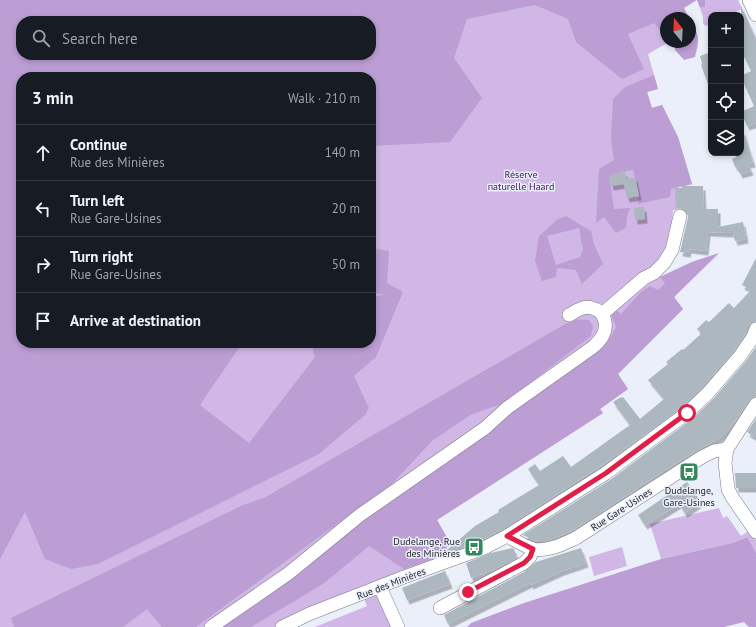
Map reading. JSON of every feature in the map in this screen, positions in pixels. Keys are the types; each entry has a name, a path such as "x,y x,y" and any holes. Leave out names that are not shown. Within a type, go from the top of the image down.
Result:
{"street":[{"path":"749,0 756,15"},
{"path":"602,314 644,278 654,274 664,263 672,250 680,216"},
{"path":"211,627 289,573 360,515 485,428 507,408 593,347 603,335 606,324 602,314 593,308 581,308 569,315"},
{"name":"Rue des Minières","path":"282,627 309,614 484,548 507,536 606,473 687,413 740,356 753,337 756,329"},
{"path":"756,404 727,450 725,463 728,489 732,498 756,532"},
{"name":"Rue Gare-Usines","path":"533,549 548,548 576,538 702,457 714,451 727,450"},
{"path":"440,608 524,563 530,557 533,549 507,536"},
{"path":"380,587 398,627"}],"green space":[{"name":"Réserve naturelle Haard","path":"0,0 672,0 668,12 660,12 660,47 648,54 658,89 647,92 652,108 662,105 678,137 692,184 676,188 676,210 673,210 668,243 650,271 660,277 692,262 719,253 674,297 683,309 618,374 628,389 600,409 603,413 437,520 449,541 444,555 445,563 393,582 388,591 405,627 315,627 367,606 362,594 282,627 0,627"},
{"path":"705,0 738,0 742,9 736,12 708,12 708,25 705,26 700,8 705,7"},
{"path":"719,508 723,518 727,516 741,536 753,528 756,532 756,553 746,537 732,543 661,559 650,524"},
{"path":"622,547 627,566 594,576 589,557"}],"shaded area":[{"path":"0,0 697,0 684,8 686,12 660,12 660,30 654,23 628,34 644,69 622,79 576,42 568,19 535,5 467,19 454,58 482,98 450,142 376,146 376,72 16,72 16,348 239,348 200,405 249,443 315,357 312,348 376,348 376,296 384,294 376,293 376,249 389,251 387,283 403,292 376,357 354,376 369,408 365,415 319,454 98,564 71,569 45,559 25,512 0,559"},
{"path":"697,0 705,0 705,7 700,8"},
{"path":"696,31 698,46 695,57 684,60 675,48 696,48"},
{"path":"654,75 658,89 647,92 652,108 662,105 678,137 692,184 671,189 670,197 638,204 639,196 633,170 609,175 614,209 630,208 627,216 626,228 616,233 604,217 596,223 599,169 614,160 611,139 613,99 625,87"},
{"path":"566,216 591,231 594,244 603,264 582,284 576,270 557,268 556,277 542,281 535,261 539,236 558,219","holes":["579,228 583,250 580,257 556,265 547,236"]},
{"path":"719,253 674,297 683,309 618,374 628,389 600,409 603,413 437,520 449,541 444,555 404,569 369,546 323,584 251,627 221,627 610,338 616,327 610,311 613,308 621,314 641,292 650,286 658,290 665,283 660,277 692,262"},
{"path":"574,319 589,320 593,326 591,336 504,403 472,414 432,441 393,483 196,627 162,627 147,609 123,627 14,627 11,618 243,505 264,498"},
{"path":"747,537 756,553 756,627 749,627 744,622 724,627 467,627 471,623 524,603 661,559 732,543"}],"building":[{"path":"744,13 756,39 756,123 747,126 744,119 744,111 754,106 744,84 744,74 751,71 744,56"},
{"path":"708,53 708,84 701,65 700,56"},
{"path":"744,134 753,163 748,164 751,171 740,174 732,159 744,156"},
{"path":"625,172 626,179 635,177 639,196 627,198 624,184 611,186 609,175"},
{"path":"682,186 703,186 704,209 718,209 718,227 743,222 746,239 735,241 733,233 708,232 706,251 689,249 688,253 680,252 688,213 681,208 676,209 675,188 682,188"},
{"path":"644,207 645,219 635,220 634,208"},
{"path":"756,258 756,321 751,323 734,351 682,407 601,466 503,529 481,541 441,555 475,526 539,485 528,469 535,464 540,471 563,456 571,467 630,425 613,402 623,397 640,419 664,399 648,380 668,364 666,362 682,349 683,350 701,334 697,329 706,320 709,322 729,303 734,308 751,290 742,285"},
{"path":"756,347 756,396 750,399 734,423 722,436 687,456 572,531 543,541 533,540 523,535 610,480 692,419 714,398"},
{"path":"756,419 756,438 747,432"},
{"path":"735,473 756,473 756,488 736,488"},
{"path":"687,482 701,502 685,513 679,504 645,525 638,515"},
{"path":"512,548 514,549 517,558 495,569 471,578 466,563 491,553"},
{"path":"581,548 586,563 562,571 531,585 530,583 448,624 444,615 524,572 536,562"},
{"path":"445,571 450,584 407,600 402,588"}],"place":[{"name":"Dudelange, Gare-Usines","path":"689,472"},
{"name":"Dudelange, Rue des Minières","path":"474,547"}],"route":[{"path":"468,592 524,563 530,557 533,549 507,536 606,473 687,413"}]}
